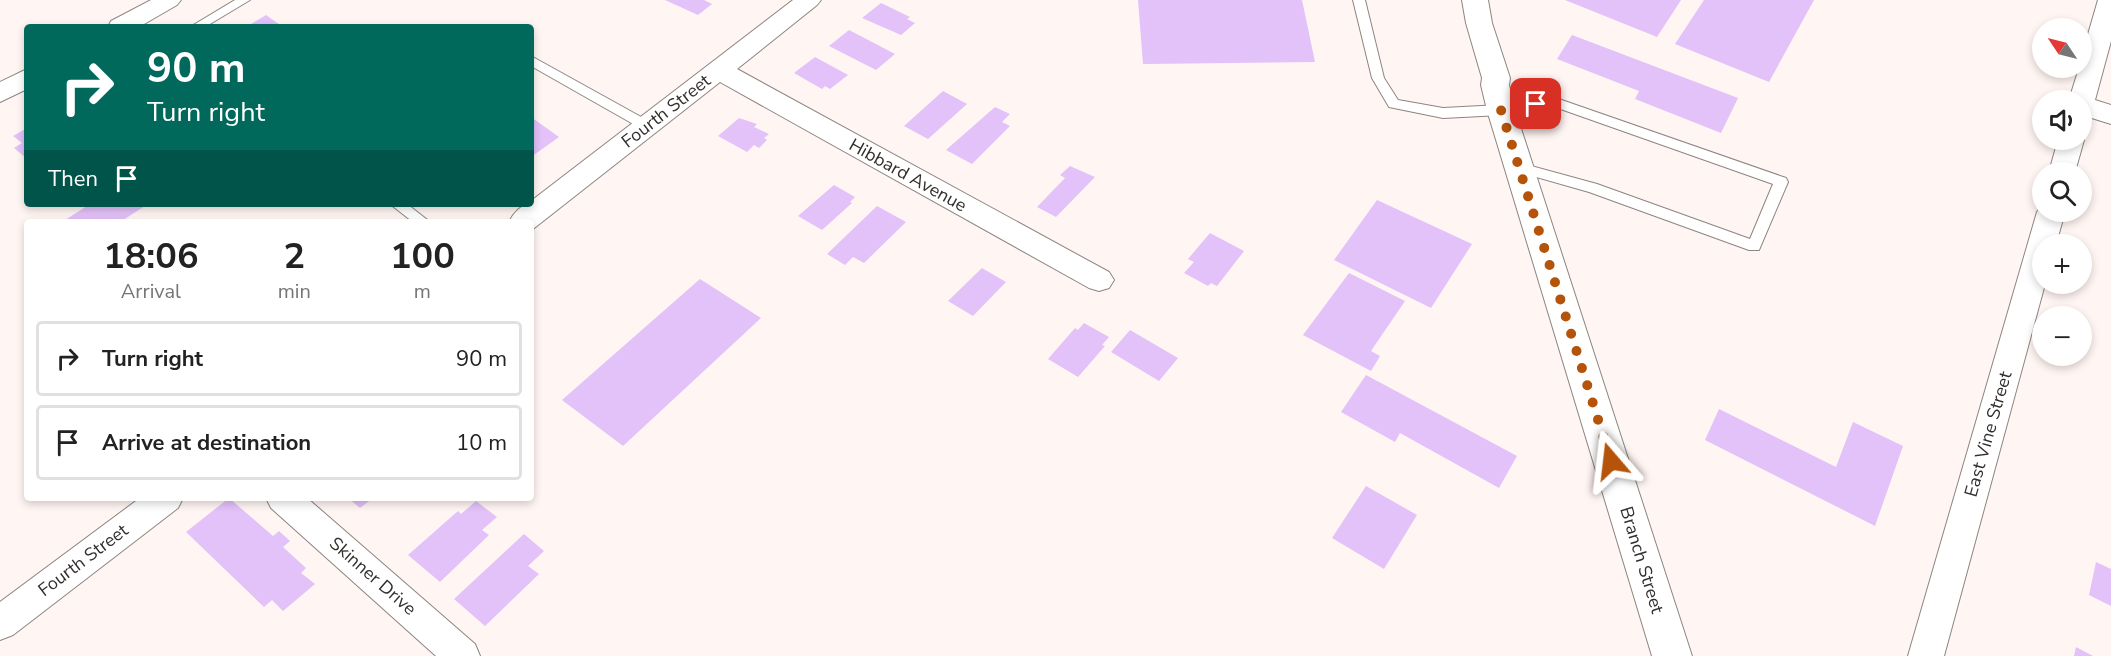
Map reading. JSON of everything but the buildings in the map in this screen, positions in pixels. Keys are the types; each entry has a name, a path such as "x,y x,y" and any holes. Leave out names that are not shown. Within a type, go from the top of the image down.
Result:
{"street":[{"path":"127,24 169,0"},
{"name":"Fourth Street","path":"527,219 809,0"},
{"name":"Branch Street","path":"1456,0 1485,75 1498,98"},
{"name":"Branch Street","path":"1475,0 1479,23 1496,78 1498,98 1672,656"},
{"path":"2086,90 2110,0"},
{"name":"Hibbard Avenue","path":"718,70 1099,280"},
{"path":"0,93 24,80"},
{"path":"2092,107 2111,115"},
{"name":"East Vine Street","path":"1926,656 2048,222"},
{"name":"Fourth Street","path":"0,623 162,501"},
{"name":"Skinner Drive","path":"286,501 462,656"}],"lane":[{"path":"201,24 243,0"},
{"path":"1359,0 1378,78 1394,104 1443,113 1498,98 1553,101 1781,182 1754,246 1592,188 1520,168"},
{"path":"534,62 647,126"},
{"path":"401,207 419,219"}],"route":[{"path":"1536,104 1501,110 1611,461"}]}
